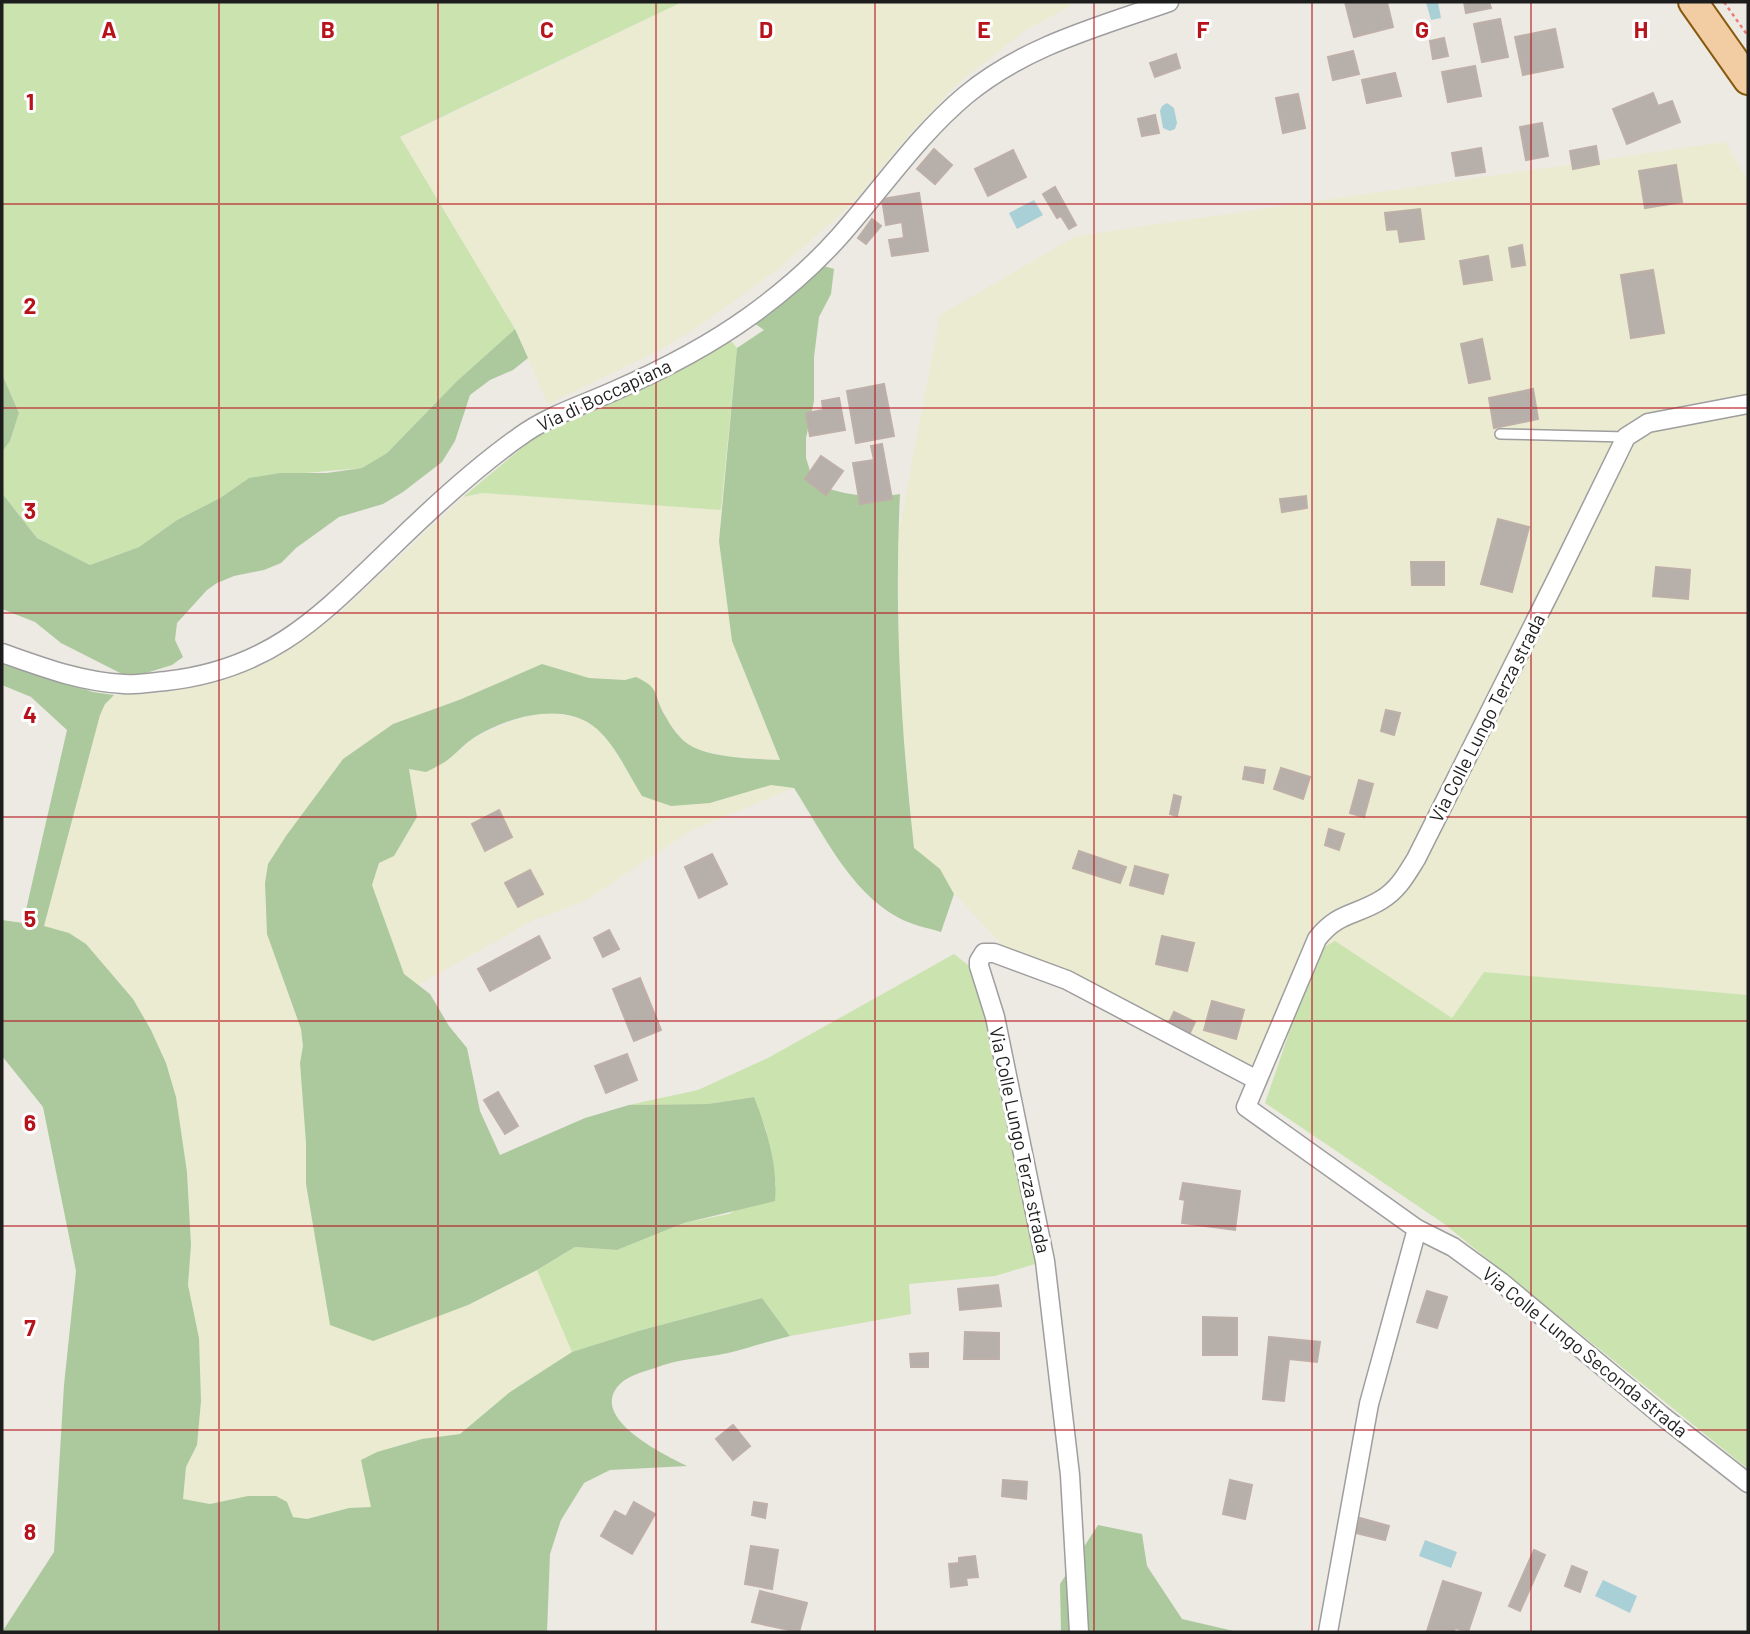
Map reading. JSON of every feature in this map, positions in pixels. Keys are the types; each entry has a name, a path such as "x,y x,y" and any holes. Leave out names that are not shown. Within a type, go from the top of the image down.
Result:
{"main road":[{"path":"1693,2 1748,80"}],"street":[{"name":"Via di Boccapiana","path":"2,653 80,678 127,685 204,675 241,663 277,645 309,625 339,600 398,541 521,435 674,363 714,341 788,286 840,236 917,144 963,97 985,80 1055,41 1169,2"},
{"path":"1626,437 1648,424 1748,404"},
{"name":"Via Colle Lungo Terza strada","path":"1417,1229 1246,1108 1317,939 1327,925 1380,901 1391,893 1401,884 1416,859 1626,437"},
{"name":"Via Colle Lungo Terza strada","path":"1079,1632 1070,1475 1045,1261 995,1017 979,966 981,957 984,953 994,953 1067,980 1257,1080"},
{"path":"1328,1632 1370,1404 1417,1229"},
{"name":"Via Colle Lungo Seconda strada","path":"1417,1229 1453,1247 1501,1282 1661,1415 1748,1483"}],"lane":[{"path":"1500,434 1626,437"}],"path":[{"path":"1724,2 1748,36"}],"green space":[{"path":"2,2 682,2 400,137 515,329 457,381 387,453 362,468 249,478 220,498 177,520 139,547 90,565 37,538 2,493 2,452 10,441 19,413 2,374"},
{"path":"682,2 1069,2 1071,6 1026,30 956,85 901,144 853,203 777,270 695,329 658,351 548,404 515,329 400,138"},
{"path":"1725,142 1748,180 1748,995 1484,972 1452,1018 1334,941 1309,956 1257,1080 1015,960 914,848 899,684 898,537 940,315 1076,236"},
{"path":"824,266 834,269 831,294 819,317 814,357 814,401 806,438 806,458 814,484 857,495 900,494 898,627 909,804 914,848 940,869 954,894 941,932 899,918 866,893 839,860 794,788 771,785 710,803 671,806 642,796 604,736 584,720 569,715 536,715 503,723 475,737 447,760 426,772 409,769 417,817 394,856 379,863 372,885 404,974 430,994 449,1026 467,1048 480,1111 500,1155 585,1118 629,1105 708,1104 754,1097 770,1148 775,1175 775,1201 684,1223 617,1250 575,1247 537,1270 468,1305 373,1341 330,1325 306,1184 301,1029 267,934 265,883 268,864 343,759 393,724 459,700 542,664 589,678 625,680 636,677 653,688 664,714 688,744 723,756 780,760 732,641 719,541 737,348 764,330 754,323"},
{"path":"515,329 528,358 470,395 455,441 442,462 383,504 339,517 296,548 281,563 264,570 234,576 207,590 177,623 175,640 183,657 172,665 130,678 61,643 35,622 2,609 2,493 37,538 90,565 139,547 177,520 220,498 249,478 280,473 327,473 362,468 387,453 457,381"},
{"path":"727,341 737,348 721,510 482,493 463,497 542,431 692,364"},
{"path":"2,374 19,413 10,441 2,452"},
{"path":"482,493 721,510 719,541 732,641 780,761 725,756 693,748 668,721 656,694 636,677 625,680 589,678 542,664 459,700 393,724 343,759 268,864 265,883 265,911 276,959 301,1029 306,1184 330,1325 468,1305 537,1270 572,1352 510,1392 460,1434 422,1439 377,1452 372,1507 349,1508 307,1519 293,1517 287,1502 248,1496 210,1504 183,1499 186,1467 197,1445 201,1401 188,1285 191,1245 187,1172 176,1097 166,1063 133,999 86,944 44,926 100,715 105,704 114,695 168,692 209,682 268,658 310,634 341,612 463,497"},
{"path":"2,660 93,692 114,695 105,704 100,715 44,926 69,933 86,944 133,999 166,1063 176,1097 187,1172 191,1245 188,1285 199,1338 201,1401 197,1445 186,1467 183,1499 210,1504 248,1496 276,1496 287,1502 293,1517 307,1519 349,1508 371,1507 361,1460 377,1452 422,1439 460,1434 510,1392 572,1352 638,1331 762,1298 790,1336 728,1353 663,1365 632,1376 621,1383 613,1396 613,1409 620,1421 647,1444 687,1466 610,1470 584,1483 561,1520 550,1554 547,1632 2,1632 54,1552 64,1385 76,1271 43,1107 2,1056 2,920 23,923 67,730 31,697 2,685"},
{"path":"545,712 580,718 597,729 612,746 642,796 710,803 771,785 794,788 690,831 585,901 534,920 418,985 404,975 372,885 379,863 394,856 417,817 409,769 448,760 474,738 509,722"},
{"path":"1335,941 1452,1018 1484,972 1748,995 1748,1469 1443,1223 1265,1103 1317,951"},
{"path":"954,954 982,976 1045,1261 995,1276 909,1284 911,1314 790,1336 762,1298 638,1331 572,1352 537,1270 575,1247 617,1250 684,1223 729,1214 776,1185 766,1129 753,1097 708,1104 629,1105 698,1090 768,1058"},
{"path":"1098,1525 1142,1534 1147,1566 1182,1619 1238,1632 1061,1632 1060,1584"}],"water":[{"path":"1426,2 1438,2 1441,18 1431,20"},
{"path":"1167,103 1174,108 1177,123 1175,129 1170,131 1163,128 1160,111"},
{"path":"1034,200 1043,215 1017,229 1009,213"},
{"path":"1425,1540 1457,1552 1451,1568 1419,1556"},
{"path":"1603,1580 1637,1596 1630,1613 1595,1596"}],"building":[{"path":"1345,2 1387,2 1393,27 1354,37"},
{"path":"1464,2 1489,2 1491,8 1466,13"},
{"path":"1500,19 1508,57 1482,62 1474,24"},
{"path":"1555,29 1563,67 1523,75 1515,37"},
{"path":"1444,38 1448,56 1433,59 1430,41"},
{"path":"1353,51 1359,74 1333,80 1328,57"},
{"path":"1176,54 1180,68 1155,77 1150,63"},
{"path":"1475,66 1481,96 1448,102 1442,72"},
{"path":"1395,73 1401,96 1367,103 1362,80"},
{"path":"1653,93 1658,106 1672,101 1680,122 1627,144 1613,109"},
{"path":"1298,94 1305,128 1283,133 1276,98"},
{"path":"1155,115 1159,133 1142,136 1138,119"},
{"path":"1542,123 1548,156 1526,160 1520,127"},
{"path":"1596,146 1599,164 1573,169 1570,151"},
{"path":"1481,148 1485,172 1456,176 1452,153"},
{"path":"934,149 952,165 935,184 917,169"},
{"path":"1013,150 1026,177 988,196 975,169"},
{"path":"1676,165 1682,202 1645,208 1639,171"},
{"path":"1055,187 1076,225 1069,229 1061,216 1057,218 1043,194"},
{"path":"919,193 928,251 892,256 889,240 904,238 902,222 886,225 882,199"},
{"path":"1420,209 1424,239 1400,242 1398,229 1387,230 1385,213"},
{"path":"872,219 881,226 866,244 858,238"},
{"path":"1522,245 1525,265 1512,267 1509,248"},
{"path":"1488,256 1492,280 1464,284 1460,261"},
{"path":"1653,270 1664,333 1631,338 1621,275"},
{"path":"1482,339 1490,379 1469,383 1461,344"},
{"path":"884,384 894,436 856,443 847,391"},
{"path":"1533,389 1538,419 1494,428 1489,398"},
{"path":"839,398 845,430 810,436 806,413 823,410 822,401"},
{"path":"882,444 892,499 860,504 853,463 874,460 871,446"},
{"path":"821,456 843,471 826,495 805,479"},
{"path":"1306,496 1307,508 1282,512 1280,499"},
{"path":"1498,519 1529,527 1512,592 1481,584"},
{"path":"1411,562 1444,562 1444,585 1412,585"},
{"path":"1656,567 1690,570 1688,599 1653,596"},
{"path":"1386,710 1400,713 1394,735 1381,731"},
{"path":"1245,767 1265,770 1263,783 1243,779"},
{"path":"1281,768 1310,777 1303,799 1274,789"},
{"path":"1359,780 1373,784 1364,817 1350,813"},
{"path":"1174,795 1181,797 1177,816 1170,814"},
{"path":"499,810 512,837 485,851 472,824"},
{"path":"1329,829 1344,834 1339,850 1325,845"},
{"path":"1079,851 1126,867 1120,883 1073,868"},
{"path":"712,854 727,884 699,898 685,867"},
{"path":"1135,866 1168,875 1163,894 1130,885"},
{"path":"530,870 543,894 518,907 505,883"},
{"path":"609,930 619,949 603,957 594,938"},
{"path":"539,936 550,958 490,991 478,969"},
{"path":"1162,936 1194,943 1187,971 1156,964"},
{"path":"640,978 661,1030 634,1041 613,989"},
{"path":"1212,1001 1244,1010 1236,1039 1204,1030"},
{"path":"1174,1012 1195,1022 1189,1035 1168,1025"},
{"path":"627,1054 637,1080 606,1093 595,1066"},
{"path":"498,1092 518,1126 505,1134 484,1100"},
{"path":"1183,1183 1240,1191 1235,1230 1182,1223 1185,1200 1180,1199"},
{"path":"998,1285 1001,1306 960,1310 958,1289"},
{"path":"1427,1291 1447,1297 1437,1328 1417,1322"},
{"path":"1203,1317 1237,1318 1237,1355 1203,1355"},
{"path":"965,1332 999,1333 999,1359 964,1359"},
{"path":"1269,1337 1320,1342 1317,1362 1289,1359 1284,1401 1263,1399"},
{"path":"928,1353 928,1367 911,1367 910,1354"},
{"path":"733,1425 750,1446 733,1460 716,1439"},
{"path":"1003,1480 1027,1482 1026,1499 1002,1496"},
{"path":"1230,1480 1252,1485 1245,1519 1223,1514"},
{"path":"634,1502 655,1514 632,1554 601,1536 615,1511 626,1517"},
{"path":"754,1502 767,1504 765,1518 752,1515"},
{"path":"1360,1518 1389,1526 1385,1540 1356,1533"},
{"path":"751,1546 778,1550 772,1589 745,1584"},
{"path":"1534,1550 1545,1555 1520,1611 1509,1606"},
{"path":"975,1556 978,1577 966,1578 967,1585 951,1587 949,1564 959,1563 959,1558"},
{"path":"1572,1566 1587,1572 1580,1592 1565,1586"},
{"path":"1443,1581 1481,1593 1468,1632 1455,1628 1454,1632 1427,1631"},
{"path":"760,1591 807,1603 799,1632 752,1622"}]}
